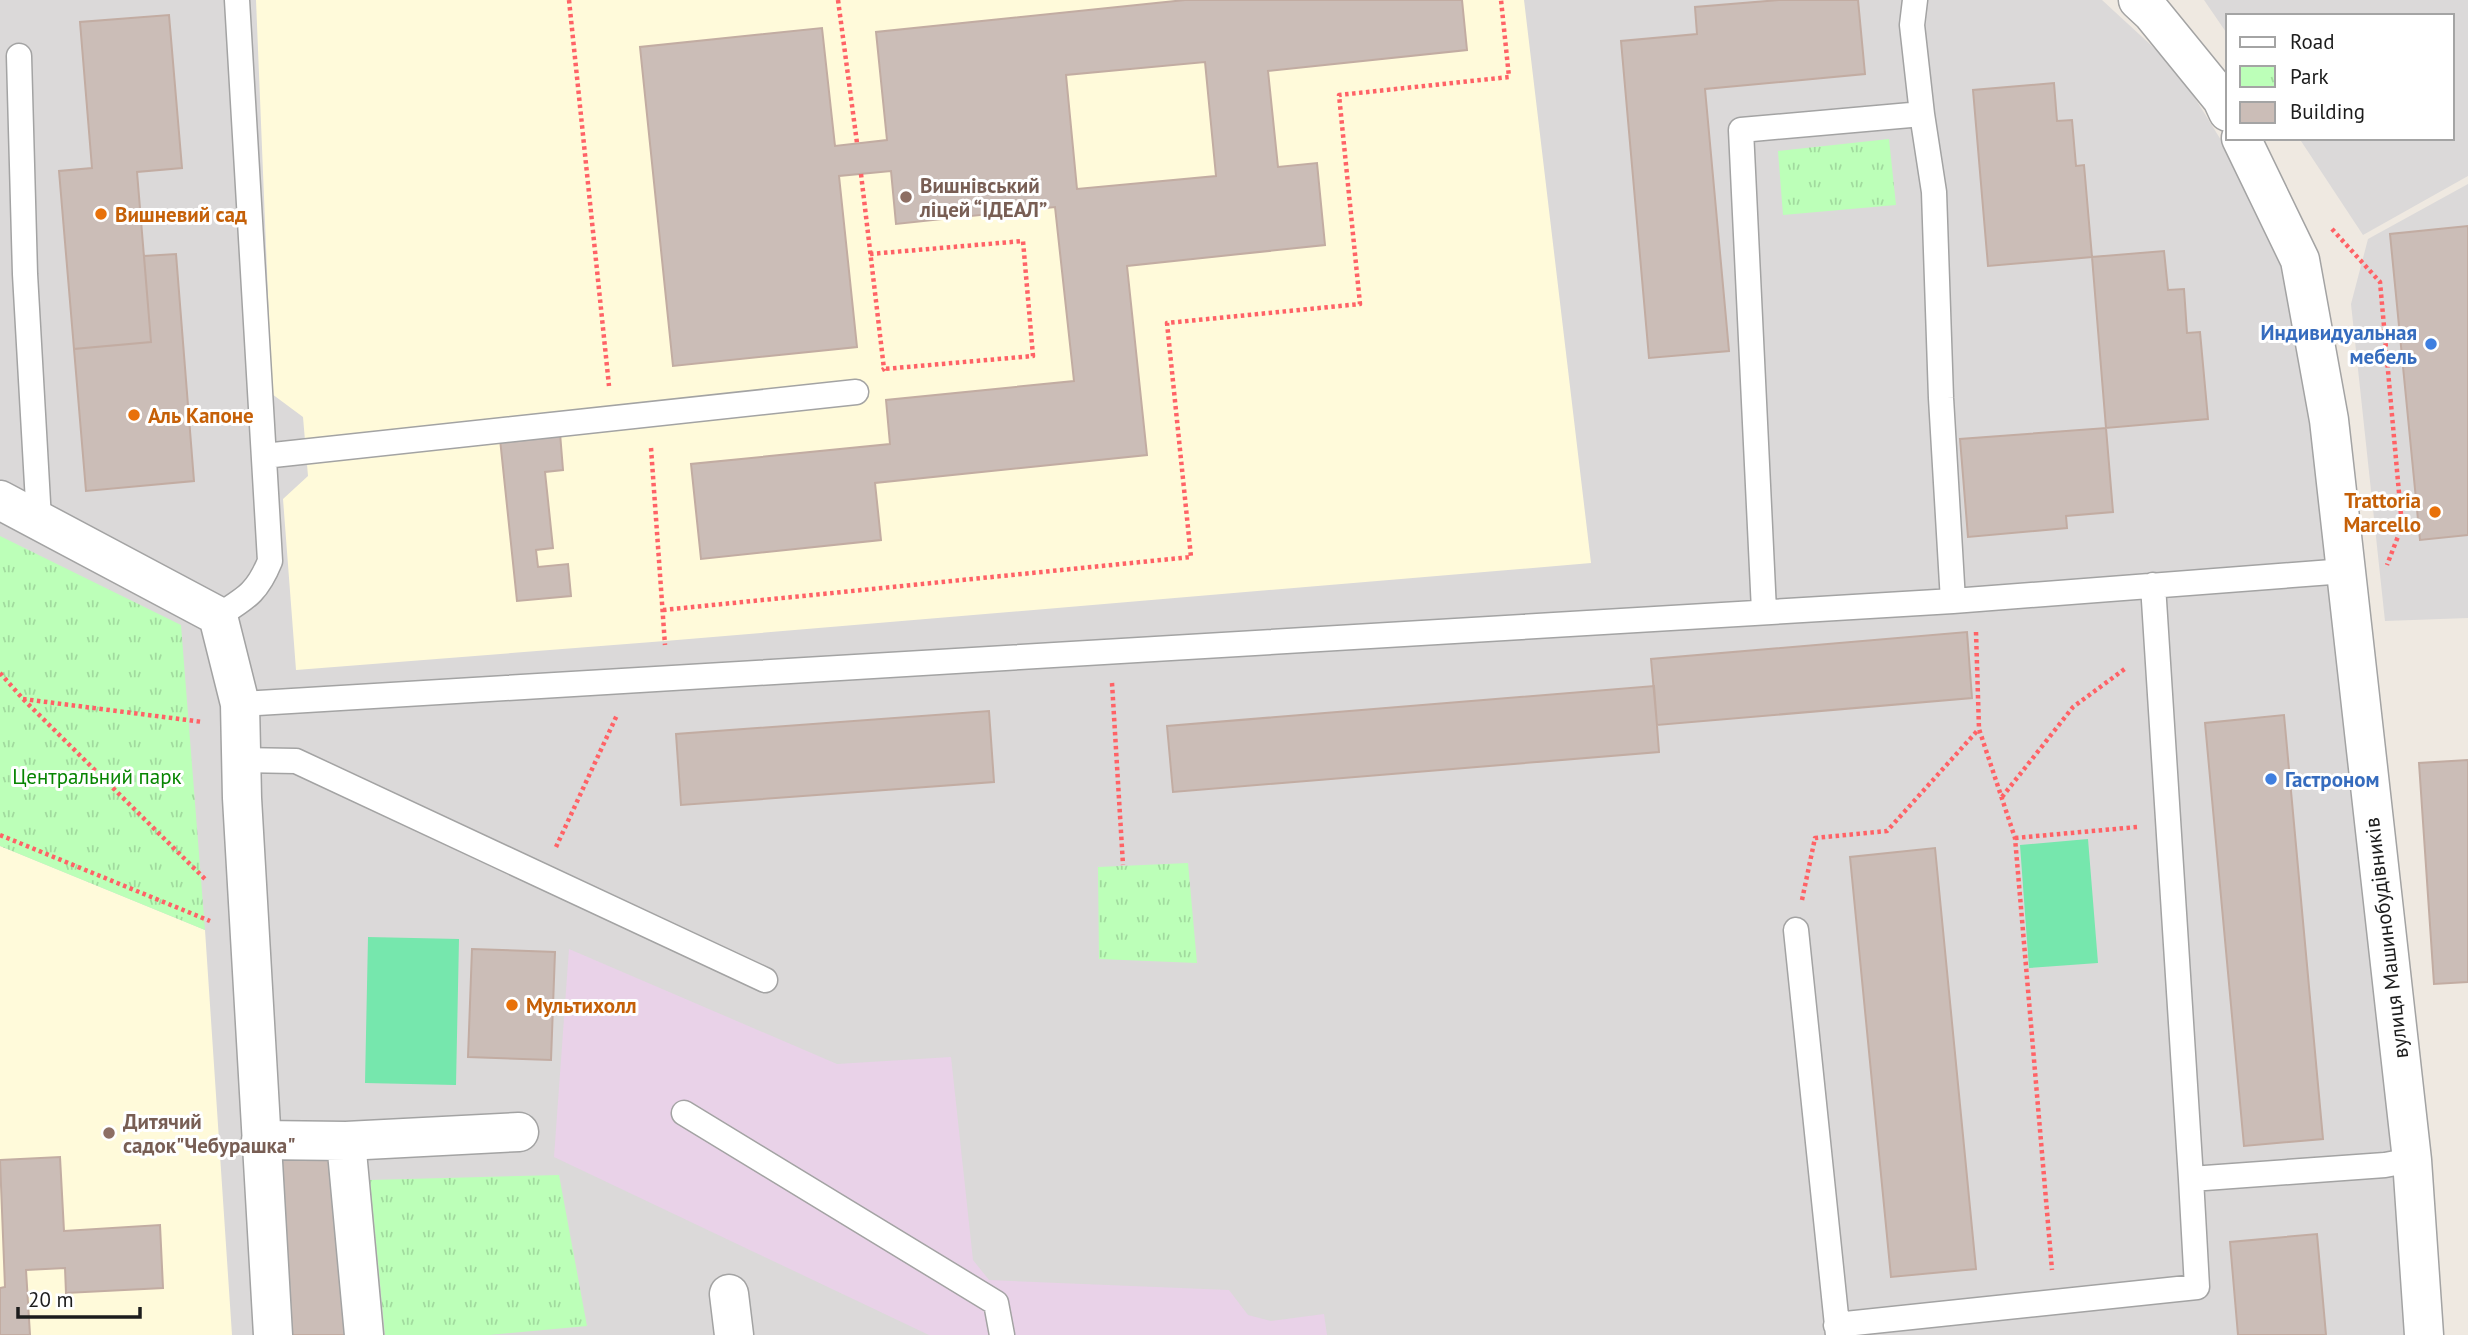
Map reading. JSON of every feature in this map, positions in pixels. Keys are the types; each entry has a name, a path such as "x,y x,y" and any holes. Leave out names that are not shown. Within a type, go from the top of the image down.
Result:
{"street":[{"path":"2138,0 2152,12 2222,99 2226,108"},
{"name":"вулиця Машинобудівників","path":"2242,140 2300,260 2329,420 2412,1160 2424,1335"},
{"path":"0,500 219,616 240,704 242,798 273,1335"},
{"path":"261,1140 345,1140 519,1132"},
{"path":"345,1140 364,1335"},
{"path":"729,1294 734,1335"}],"lane":[{"path":"219,616 247,598 261,583 270,561 237,0"},
{"path":"1915,0 1912,25 1934,192 1941,398 1964,600"},
{"path":"19,56 25,274 39,520"},
{"path":"1764,611 1741,130 1922,114"},
{"path":"264,456 856,392"},
{"path":"240,704 1964,600 2345,571"},
{"path":"1796,930 1837,1330 2197,1287 2153,585"},
{"path":"242,760 296,761 765,980"},
{"path":"684,1113 996,1303 1002,1335"},
{"path":"2192,1179 2385,1165 2412,1160"}],"path":[{"path":"569,0 612,418"},
{"path":"838,0 858,143"},
{"path":"663,611 1191,557 1167,323 1360,303 1339,94 1509,77 1501,0"},
{"path":"861,174 884,369"},
{"path":"2328,225 2380,282 2402,526 2384,573"},
{"path":"856,392 884,369 1033,356 1023,241 870,254"},
{"path":"649,414 668,677"},
{"path":"1964,600 1979,729 2015,838 2055,1302"},
{"path":"2001,797 2073,707 2157,645"},
{"path":"1110,651 1123,865"},
{"path":"0,673 209,883"},
{"path":"542,876 634,680"},
{"path":"1796,930 1815,838 1887,831 1979,729"},
{"path":"2015,838 2169,824"},
{"path":"0,835 218,924"}],"shaded area":[{"path":"0,0 2102,0 2177,69 2255,195 2297,303 2373,913 2410,1335 0,1335"},
{"name":"Вишнівський ліцей “ІДЕАЛ”","path":"256,0 1524,0 1591,563 296,670 283,499 308,476 303,417 272,394"},
{"path":"2204,0 2468,0 2468,176 2363,235 2300,140 2454,140 2454,14 2226,14 2226,32"},
{"path":"2468,184 2468,618 2385,621 2351,304 2368,239"},
{"name":"Дитячий садок\"Чебурашка\"","path":"0,846 205,930 232,1335 0,1335"},
{"path":"569,949 837,1064 951,1057 973,1260 989,1280 1229,1290 1248,1315 1271,1321 1324,1314 1327,1335 929,1335 554,1157"}],"green space":[{"path":"1889,139 1896,205 1783,215 1778,151"},
{"name":"Центральний парк","path":"0,536 181,625 205,930 0,846"},
{"path":"2088,839 2098,963 2029,968 2020,845"},
{"path":"1188,863 1197,963 1099,959 1098,867"},
{"path":"368,937 459,939 456,1085 365,1083"},
{"path":"559,1175 587,1326 489,1335 385,1335 370,1180"}],"building":[{"path":"1185,0 1462,0 1467,50 1268,71 1278,167 1317,163 1325,245 1127,266 1147,455 875,483 881,540 701,559 691,464 890,444 886,400 1074,381 1055,207 896,224 891,171 839,176 857,347 673,366 640,47 822,28 835,146 887,140 876,32","holes":["1205,62 1216,176 1077,189 1066,75"]},
{"path":"1779,0 1858,0 1865,74 1705,89 1729,351 1649,358 1621,41 1697,34 1695,7"},
{"name":"Вишневий сад","path":"169,15 182,168 137,172 151,342 74,349 59,171 92,168 80,22"},
{"path":"2054,83 2057,121 2072,120 2076,166 2084,165 2092,257 1988,266 1973,90"},
{"path":"2468,226 2468,535 2420,540 2390,234"},
{"path":"2164,251 2168,290 2184,289 2187,333 2200,332 2208,419 2106,428 2092,257"},
{"name":"Аль Капоне","path":"176,254 194,481 86,491 74,349 151,342 144,256"},
{"path":"2106,428 2113,512 2066,516 2067,528 1968,537 1960,439"},
{"path":"560,433 563,470 545,472 553,548 536,550 538,567 568,564 571,596 517,601 500,439"},
{"path":"1967,632 1972,698 1657,725 1651,659"},
{"path":"1654,686 1659,752 1173,792 1167,726"},
{"path":"989,711 994,782 681,805 676,734"},
{"path":"2284,715 2323,1139 2244,1146 2205,723"},
{"path":"2468,760 2468,982 2434,984 2419,763"},
{"path":"1935,848 1976,1269 1891,1277 1850,857"},
{"name":"Мультихолл","path":"472,949 555,952 551,1060 468,1057"},
{"path":"344,1152 355,1335 280,1335 273,1155"},
{"path":"60,1157 64,1231 160,1225 163,1288 66,1293 65,1268 26,1270 30,1335 0,1335 0,1288 5,1287 0,1160"},
{"path":"2317,1234 2326,1335 2238,1335 2230,1242"}],"place":[{"name":"Вишнівський ліцей “ІДЕАЛ”","path":"906,197"},
{"name":"Вишневий сад","path":"101,214"},
{"name":"Индивидуальная мебель","path":"2431,344"},
{"name":"Аль Капоне","path":"134,415"},
{"name":"Trattoria Marcello","path":"2435,512"},
{"name":"Гастроном","path":"2271,779"},
{"name":"Мультихолл","path":"512,1005"},
{"name":"Дитячий садок\"Чебурашка\"","path":"109,1133"}]}
